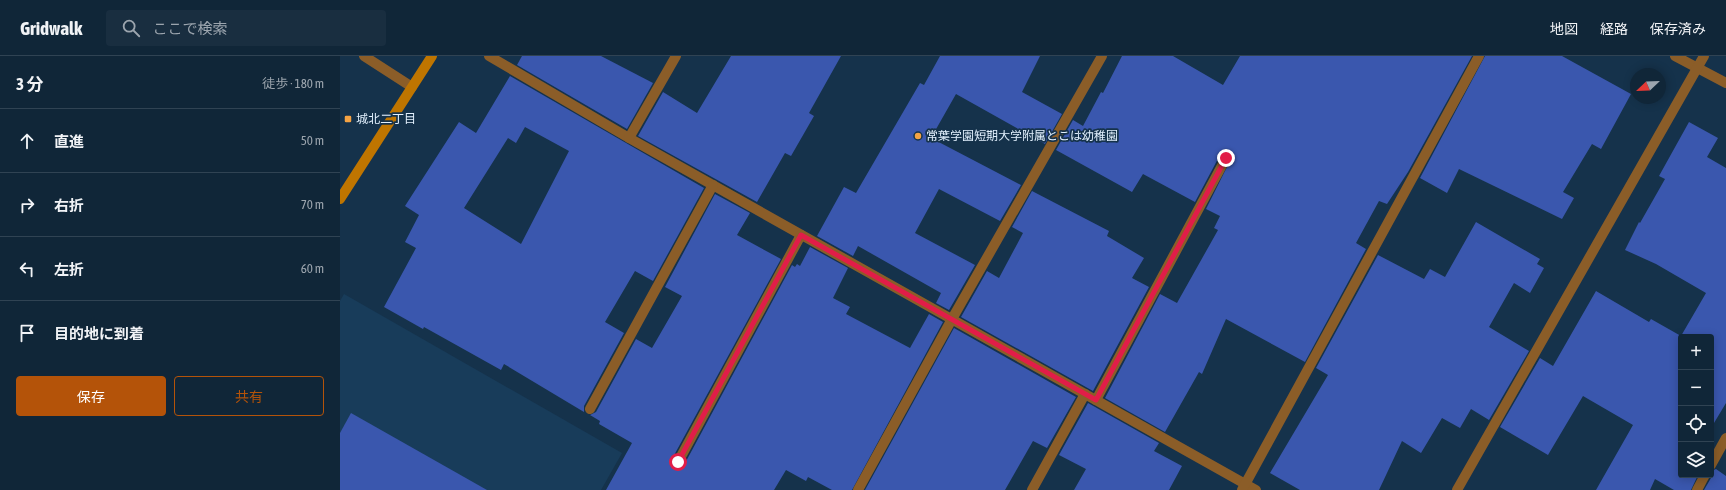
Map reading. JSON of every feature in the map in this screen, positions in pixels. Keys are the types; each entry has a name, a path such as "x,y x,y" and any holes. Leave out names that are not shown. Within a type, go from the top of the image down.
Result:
{"street":[{"path":"364,56 412,87"},
{"path":"340,199 432,56"},
{"path":"489,56 629,138 1086,394 1244,487 1256,490"},
{"path":"629,138 676,56"},
{"path":"858,490 952,319 1102,56"},
{"path":"1244,487 1479,56"},
{"path":"1675,56 1726,82"},
{"path":"1456,490 1704,56"},
{"path":"1096,400 1226,158"},
{"path":"590,409 713,185"},
{"path":"678,462 801,235"},
{"path":"1032,490 1086,394"},
{"path":"1714,460 1726,438"},
{"path":"1697,490 1703,478"}],"shaded area":[{"path":"344,294 622,453 601,490 340,490 340,301"}],"building":[{"path":"522,56 601,56 653,83 627,129 517,65"},
{"path":"731,56 841,56 809,113 814,116 791,156 785,153 757,202 638,136 663,92 697,113"},
{"path":"940,56 1040,56 1022,92 1062,114 1045,144 956,94 931,138 1021,185 1000,221 939,189 915,233 975,265 949,310 936,303 941,293 858,246 853,256 817,236 844,187 856,193 920,83 924,85"},
{"path":"1122,56 1173,56 1223,85 1240,56 1472,56 1408,172 1387,204 1379,201 1356,243 1366,249 1305,362 1226,319 1202,374 1199,372 1165,432 1105,398 1160,294 1177,303 1218,230 1214,228 1220,216 1206,209 1232,157 1229,152 1220,155 1195,202 1143,174 1132,192 1056,150 1073,120 1083,126 1101,92 1103,93"},
{"path":"1485,56 1562,56 1630,93 1601,149 1592,144 1563,192 1574,198 1562,219 1459,169 1447,193 1420,178"},
{"path":"510,76 704,188 653,281 635,271 605,322 624,333 584,406 584,412 504,364 501,370 424,327 423,329 384,307 416,248 405,242 419,215 405,206 459,122 476,133","holes":["525,127 569,151 521,244 464,208 508,138 516,143"]},
{"path":"1689,122 1718,138 1707,157 1726,168 1726,403 1714,423 1714,334 1682,334 1706,293 1656,264 1625,250 1639,222 1640,223 1665,179 1659,176"},
{"path":"1032,191 1109,231 1107,236 1144,258 1132,278 1149,287 1093,391 961,317 987,271 999,278 1023,233 1012,227"},
{"path":"715,194 750,213 737,235 781,259 672,459 672,463 675,467 679,468 684,465 792,265 795,267 797,264 800,266 810,247 848,268 833,298 850,307 846,314 910,348 929,314 943,322 852,490 832,490 808,477 806,481 786,470 774,490 606,490 632,443 599,424 600,421 590,415 596,412 636,339 652,348 682,296 665,287"},
{"path":"1476,222 1540,259 1537,264 1544,268 1530,293 1514,283 1489,327 1529,351 1489,420 1471,409 1460,428 1442,418 1421,453 1402,441 1379,490 1300,490 1270,473 1328,375 1316,368 1378,255 1424,279 1430,269 1445,277"},
{"path":"1596,291 1649,322 1651,319 1678,334 1678,478 1697,478 1691,490 1674,490 1655,479 1650,490 1596,490 1633,425 1583,396 1548,455 1500,427 1540,358 1553,366"},
{"path":"954,328 1076,397 1047,448 1033,441 1005,490 865,490"},
{"path":"1088,403 1159,443 1154,451 1182,466 1169,490 1074,490 1086,469 1059,455"},
{"path":"351,413 487,490 340,490 340,433"},
{"path":"1716,469 1726,476 1726,490 1704,490 1711,478 1714,478 1714,470"}],"place":[{"name":"城北二丁目","path":"348,119"},
{"name":"常葉学園短期大学附属とこは幼稚園","path":"918,136"}],"route":[{"path":"678,462 801,235 1096,400 1226,158"}]}
